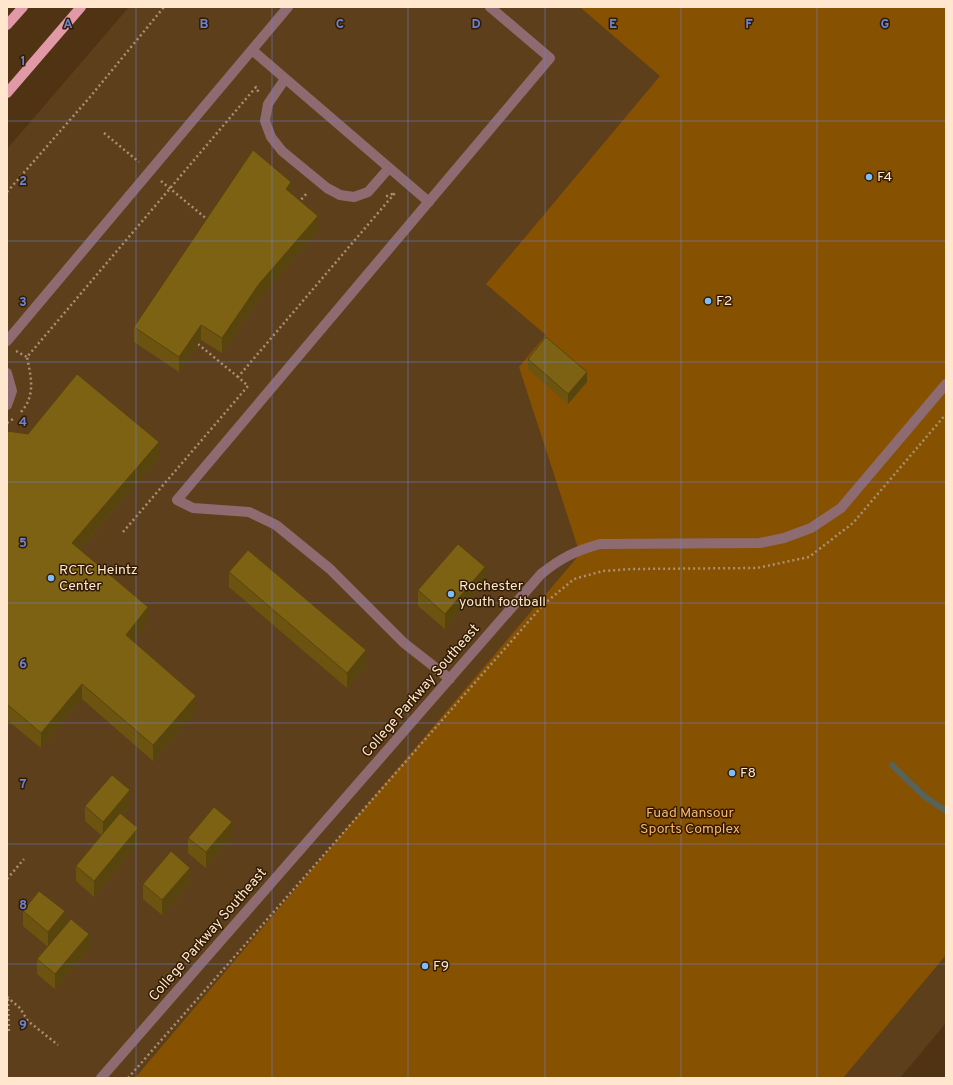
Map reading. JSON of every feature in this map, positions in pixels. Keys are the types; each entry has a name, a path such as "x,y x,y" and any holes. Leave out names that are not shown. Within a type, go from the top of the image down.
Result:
{"main road":[{"path":"7,25 23,7"},
{"path":"7,93 81,7"}],"street":[{"path":"7,341 288,7"},
{"path":"450,679 404,643 330,569 276,525 249,512 193,508 177,500 550,58 490,7"},
{"path":"252,50 429,202"},
{"path":"285,79 268,104 265,121 271,138 282,151 326,188 340,195 354,197 368,192 389,168"},
{"path":"7,373 12,391 7,405"},
{"name":"College Parkway Southeast","path":"101,1078 541,574 557,561 580,549 600,544 760,543 784,538 811,528 841,508 946,384"}],"path":[{"path":"7,192 90,97 164,7"},
{"path":"7,423 19,415 28,405 31,392 31,375 27,356 256,87 260,95"},
{"path":"296,205 308,191 312,194"},
{"path":"238,377 395,193 382,198"},
{"path":"123,532 248,386 198,344"},
{"path":"128,1078 544,604 574,580 603,571 631,569 757,568 809,557 853,523 946,414"},
{"path":"7,879 24,859"},
{"path":"8,998 10,1032"},
{"path":"8,998 20,1008 28,1021 58,1045"}],"shaded area":[{"path":"129,7 946,7 946,1023 900,1078 7,1078 7,149"}],"green space":[{"name":"Fuad Mansour Sports Complex","path":"580,7 946,7 946,955 843,1078 135,1078 580,554 519,367 546,335 486,284 660,76"}],"building":[{"path":"253,150 291,182 286,189 318,216 259,284 222,338 201,325 179,357 134,327"},
{"path":"546,337 587,372 568,394 528,359"},
{"name":"RCTC Heintz Center","path":"77,374 159,442 72,543 148,607 126,635 196,696 153,745 82,684 41,733 7,704 7,431 28,434"},
{"path":"458,544 485,567 445,614 418,590"},
{"path":"248,550 366,650 347,673 229,572"},
{"path":"112,775 130,790 103,822 85,806"},
{"path":"214,807 232,822 206,852 188,838"},
{"path":"120,813 138,828 94,881 76,866"},
{"path":"171,851 190,868 162,900 143,884"},
{"path":"39,891 65,911 48,932 23,911"},
{"path":"71,919 89,934 55,974 37,959"}],"waterway":[{"path":"892,765 924,796 946,811"}],"place":[{"name":"F4","path":"869,177"},
{"name":"F2","path":"708,301"},
{"name":"RCTC Heintz Center","path":"51,578"},
{"name":"Rochester youth football","path":"451,594"},
{"name":"F8","path":"732,773"},
{"name":"F9","path":"425,966"}]}
